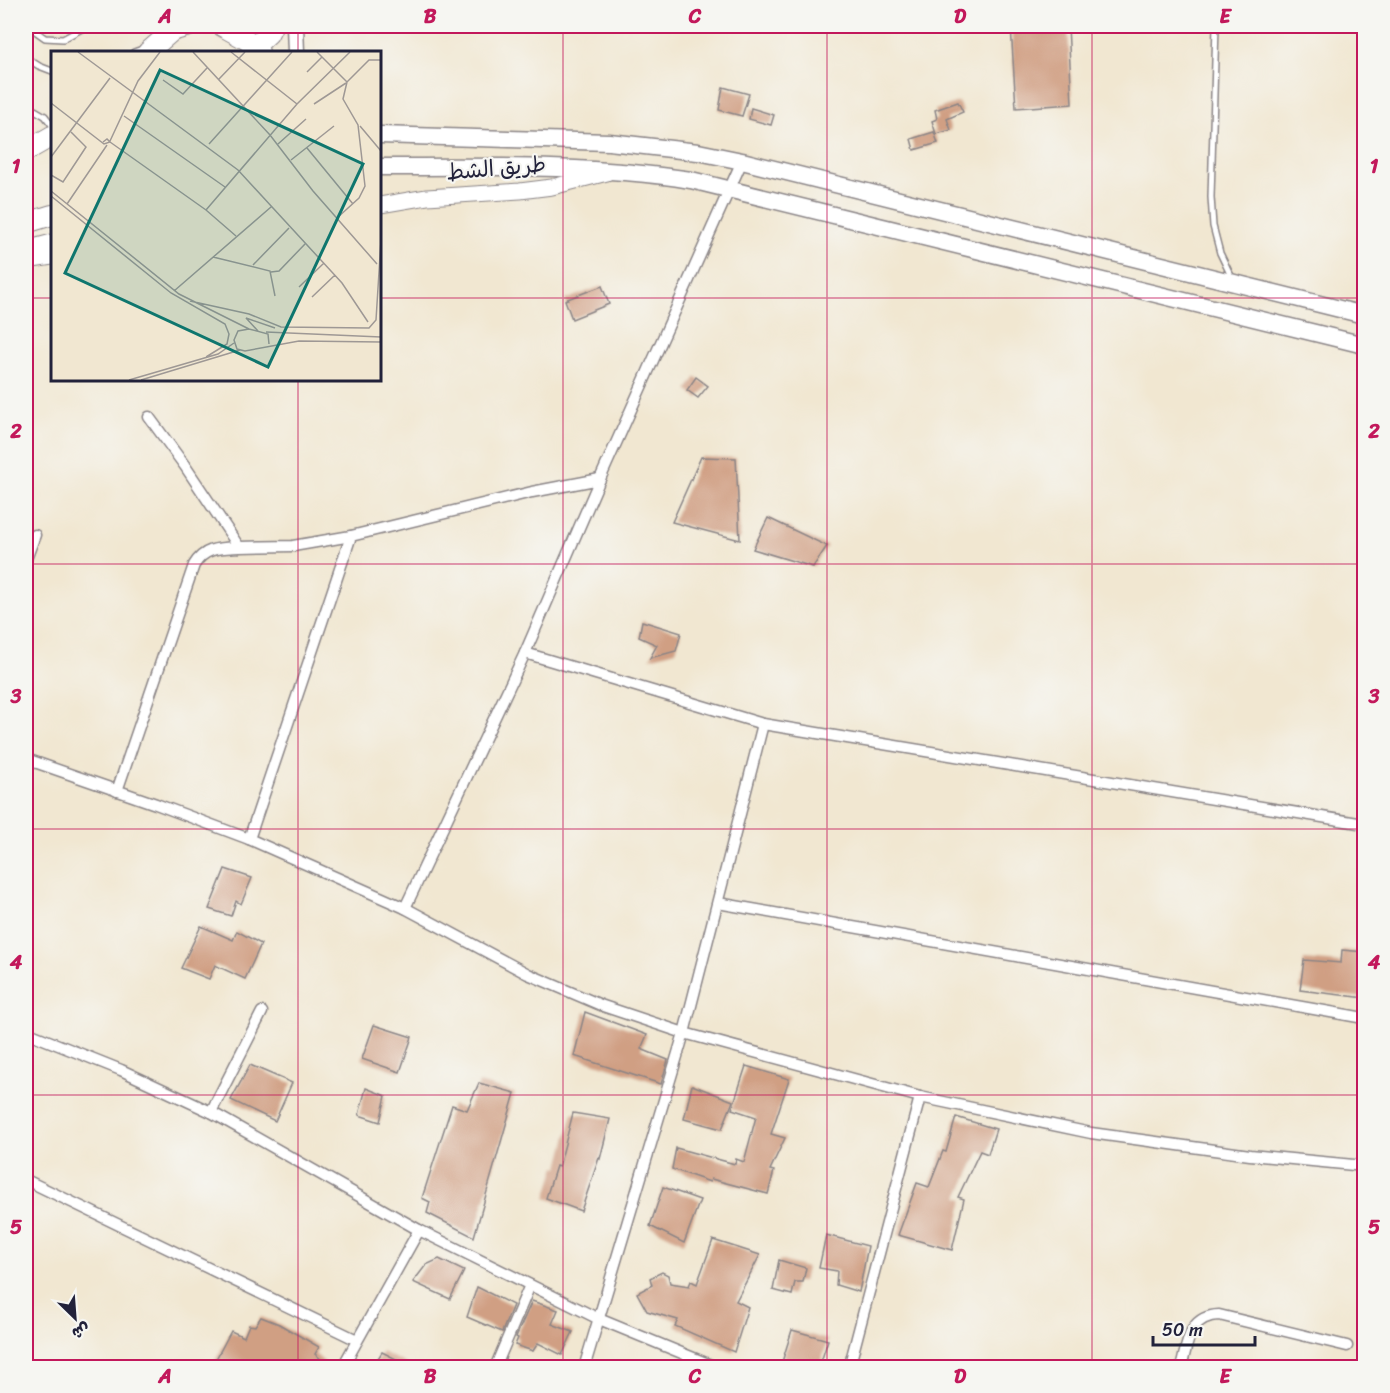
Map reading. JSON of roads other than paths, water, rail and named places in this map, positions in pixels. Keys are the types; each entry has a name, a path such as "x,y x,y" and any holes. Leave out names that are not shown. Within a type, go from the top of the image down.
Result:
{"highway":[{"path":"154,47 172,31 189,26"},
{"path":"222,26 239,34 256,50 272,26"},
{"path":"26,151 51,137"},
{"path":"26,224 51,215"}],"main road":[{"path":"295,26 296,51"},
{"path":"381,135 609,142 676,149 742,161 1365,315"},
{"path":"381,167 554,167 654,174 729,188 1365,345"},
{"name":"طريق الشط","path":"381,205 427,197 552,187 615,170"},
{"path":"26,249 51,242"},
{"path":"26,261 51,257"},
{"path":"1134,288 1141,260"}],"street":[{"path":"405,908 525,653 742,161"},
{"path":"149,417 239,547"},
{"path":"117,791 194,565 198,558 209,550 293,546 351,536 532,492 600,479"},
{"path":"26,559 35,535"},
{"path":"249,839 351,536"},
{"path":"525,653 763,724 1365,824"},
{"path":"584,1368 684,1033 763,724"},
{"path":"26,759 249,839 405,908 528,974 603,1006 684,1033 920,1097 1091,1133 1250,1155 1365,1166"},
{"path":"718,903 1365,1018"},
{"path":"211,1112 262,1012"},
{"path":"26,1032 121,1070 211,1112 419,1230 598,1319 718,1368"},
{"path":"849,1368 920,1097"},
{"path":"26,1180 357,1340"},
{"path":"342,1368 419,1230"},
{"path":"495,1368 530,1285"},
{"path":"1181,1368 1196,1324 1208,1316 1219,1315 1347,1346"}],"lane":[{"path":"28,26 45,38 63,39 87,26"},
{"path":"1216,26 1211,164 1213,226 1220,253 1234,283"},
{"path":"138,51 154,47"},
{"path":"26,58 51,72"},
{"path":"26,105 45,116 51,124"}]}
